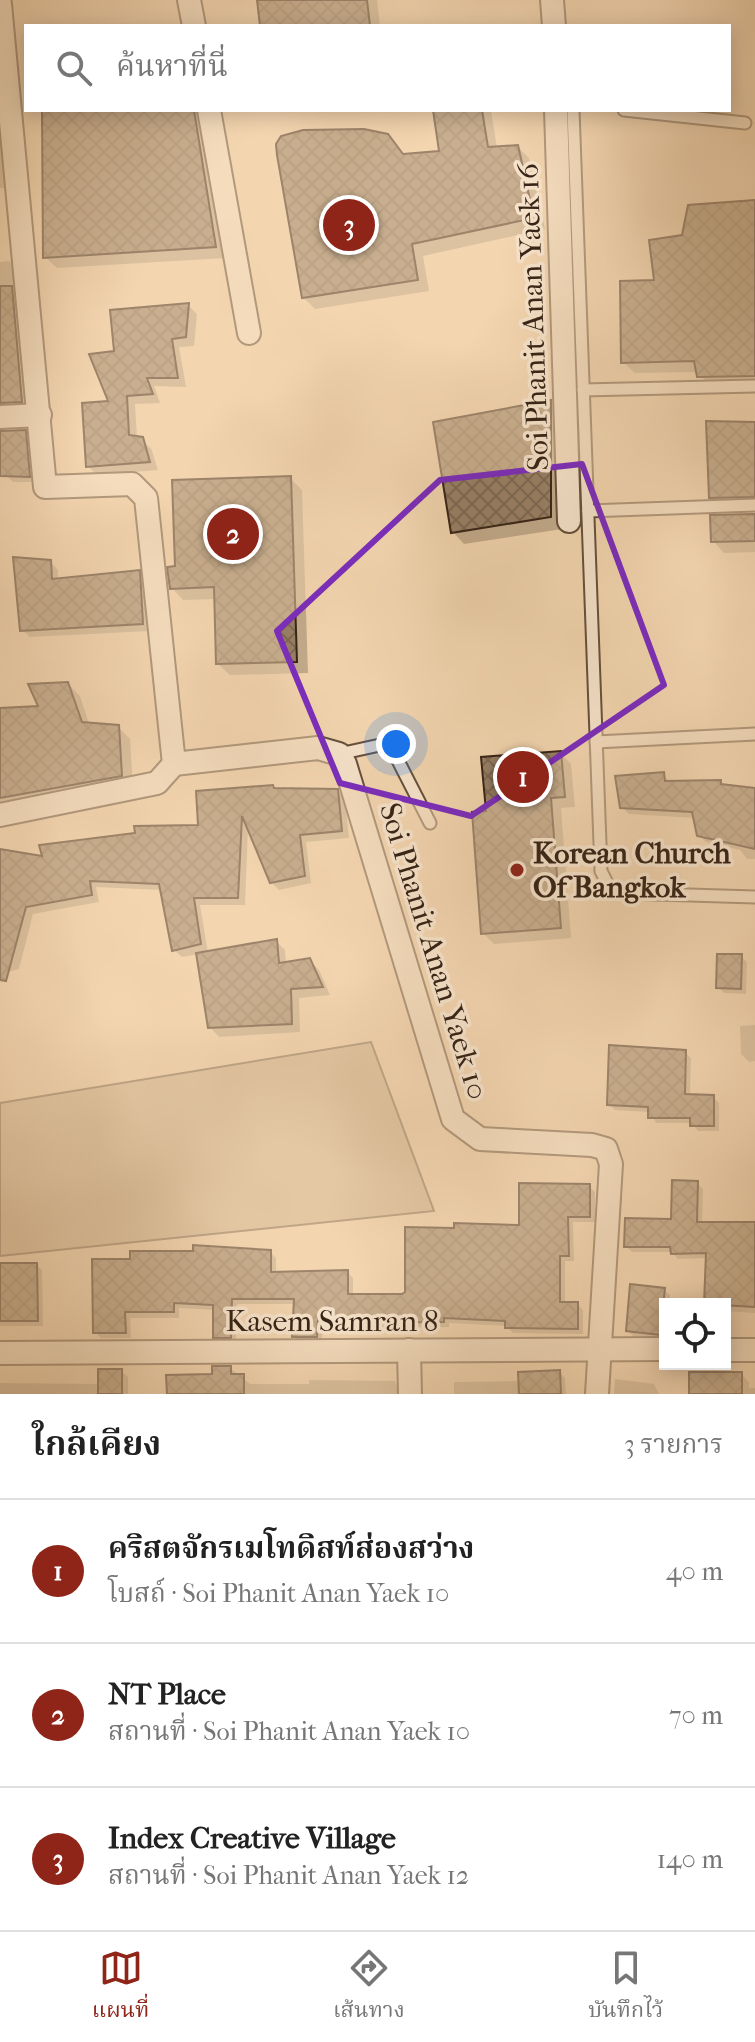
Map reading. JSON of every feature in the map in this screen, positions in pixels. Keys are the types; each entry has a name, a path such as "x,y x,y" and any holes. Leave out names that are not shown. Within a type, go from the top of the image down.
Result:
{"street":[{"path":"189,0 194,24"},
{"path":"0,4 45,487 132,484 146,498 174,764"},
{"path":"209,112 249,333"},
{"name":"Soi Phanit Anan Yaek 16","path":"556,112 578,516"},
{"path":"0,417 40,415"},
{"path":"0,815 157,783 174,764 318,748 339,754"},
{"name":"Soi Phanit Anan Yaek 10","path":"339,754 345,764 453,1119 480,1139 592,1145 606,1149 611,1164 597,1394"},
{"name":"Kasem Samran 8","path":"0,1353 659,1349"},
{"path":"409,1350 410,1394"},
{"path":"731,1350 755,1350"}],"lane":[{"path":"573,112 583,390 578,516 596,742 601,871 608,885 623,893 755,897"},
{"path":"643,112 745,123"},
{"path":"583,390 755,386"},
{"path":"578,516 755,505"},
{"path":"596,742 755,734"},
{"path":"339,754 389,743 430,823"}],"highlighted area":[{"path":"582,464 664,685 471,816 340,783 277,631 440,480"}],"shaded area":[{"path":"371,1042 434,1211 0,1256 0,1103"}],"building":[{"path":"257,0 367,0 370,24 260,24"},
{"path":"42,112 194,112 216,247 43,258"},
{"path":"433,112 482,112 488,147 518,145 534,218 412,244 418,280 302,298 277,155 276,144 281,136 303,130 364,129 388,134 403,154 439,151"},
{"path":"755,200 755,376 697,377 694,361 621,363 620,281 654,280 649,240 682,235 688,205"},
{"path":"0,286 12,286 22,402 0,403"},
{"path":"189,303 186,337 172,339 178,378 147,378 153,394 127,396 129,435 143,437 150,462 86,467 82,403 108,401 89,354 114,351 110,310"},
{"path":"551,400 551,517 451,533 433,422"},
{"path":"706,421 755,422 755,497 709,498"},
{"path":"26,430 30,477 0,476 0,431"},
{"path":"291,476 297,662 216,664 214,587 170,589 167,567 175,566 172,480"},
{"path":"755,514 755,541 711,542 710,515"},
{"path":"13,557 51,560 52,579 140,570 143,624 20,631"},
{"path":"68,682 82,722 119,725 122,776 0,798 0,708 38,706 28,684"},
{"name":"Korean Church Of Bangkok","path":"561,751 565,797 551,798 561,928 481,934 472,812 486,811 481,757"},
{"path":"664,772 665,781 721,780 721,784 755,788 755,849 697,836 692,812 620,808 615,776"},
{"path":"273,785 274,788 338,789 342,831 300,835 305,876 270,883 242,816 238,898 194,898 201,944 172,951 159,884 90,881 92,895 26,907 6,981 0,980 0,849 42,856 39,845 135,833 134,826 198,825 196,791"},
{"path":"277,939 279,963 310,958 323,987 291,989 292,1024 208,1028 196,953"},
{"path":"717,954 742,954 741,989 716,988"},
{"path":"609,1045 686,1050 685,1094 714,1095 714,1126 690,1126 690,1118 648,1118 648,1107 607,1105"},
{"path":"672,1180 698,1181 697,1222 755,1222 755,1307 731,1306 731,1298 704,1298 706,1253 671,1254 670,1247 624,1247 625,1218 671,1219"},
{"path":"519,1183 590,1184 590,1217 568,1217 569,1256 560,1256 560,1302 578,1302 578,1329 505,1328 505,1321 444,1318 444,1322 356,1323 356,1317 318,1317 317,1337 292,1337 294,1299 232,1299 231,1338 213,1338 213,1305 174,1303 174,1312 125,1312 126,1333 93,1333 92,1259 130,1259 130,1251 193,1251 193,1245 271,1250 271,1272 348,1270 348,1294 402,1294 405,1292 405,1227 454,1228 454,1223 519,1225"},
{"path":"0,1263 37,1263 38,1321 0,1321"},
{"path":"630,1284 665,1288 664,1298 659,1298 659,1335 626,1331"},
{"path":"212,1366 231,1366 231,1374 244,1374 244,1394 167,1394 166,1375 212,1374"},
{"path":"98,1369 122,1369 122,1394 98,1394"},
{"path":"560,1370 561,1394 519,1394 518,1372"},
{"path":"689,1372 742,1372 742,1394 689,1394"}],"place":[{"name":"Index Creative Village","path":"349,225"},
{"name":"NT Place","path":"233,534"},
{"name":"คริสตจักรเมโทดิสท์ส่องสว่าง","path":"523,777"},
{"name":"Korean Church Of Bangkok","path":"517,870"}]}
